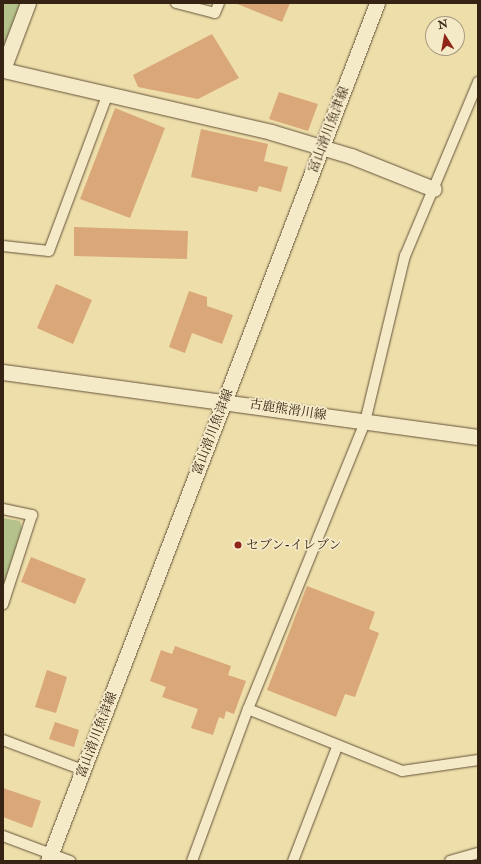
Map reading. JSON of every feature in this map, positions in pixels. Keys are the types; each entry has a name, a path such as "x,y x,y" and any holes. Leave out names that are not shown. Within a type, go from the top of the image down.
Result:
{"main road":[{"path":"28,3 3,70 107,96 271,132 351,156 434,189"},
{"name":"富山滑川魚津線","path":"49,857 377,3"},
{"name":"古鹿熊滑川線","path":"3,372 224,401 478,437"}],"street":[{"path":"176,3 216,13 219,3"},
{"path":"192,861 248,709 365,422 405,256 478,83"},
{"path":"3,246 49,251 107,96"},
{"path":"3,509 32,514 3,604"},
{"path":"248,709 336,747 402,771 478,760"},
{"path":"3,740 83,770"},
{"path":"293,861 336,747"},
{"path":"3,836 49,857 70,861"},
{"path":"450,861 478,853"}],"green space":[{"path":"3,3 21,3 3,51"},
{"path":"3,518 20,521 22,528 3,587"}],"building":[{"path":"235,3 290,3 282,22"},
{"path":"212,34 239,78 198,99 138,87 133,75"},
{"path":"279,92 318,104 308,131 269,119"},
{"path":"115,108 165,128 130,218 80,199"},
{"path":"201,129 268,144 264,161 288,167 281,192 259,186 257,192 191,177"},
{"path":"74,227 188,231 187,259 74,256"},
{"path":"56,284 92,300 73,344 37,328"},
{"path":"189,291 207,297 207,306 233,315 222,344 192,333 185,353 169,347"},
{"path":"31,557 86,579 75,604 21,582"},
{"path":"307,586 375,612 369,629 379,633 355,697 345,694 336,717 267,690"},
{"path":"175,646 231,666 228,675 246,681 234,714 226,711 224,719 219,717 213,735 191,728 198,709 162,697 166,687 150,681 161,650 172,654"},
{"path":"47,670 67,677 56,713 35,707"},
{"path":"55,722 79,730 74,747 49,739"},
{"path":"3,788 41,801 32,828 3,817"}],"place":[{"name":"セブン-イレブン","path":"238,545"}]}
